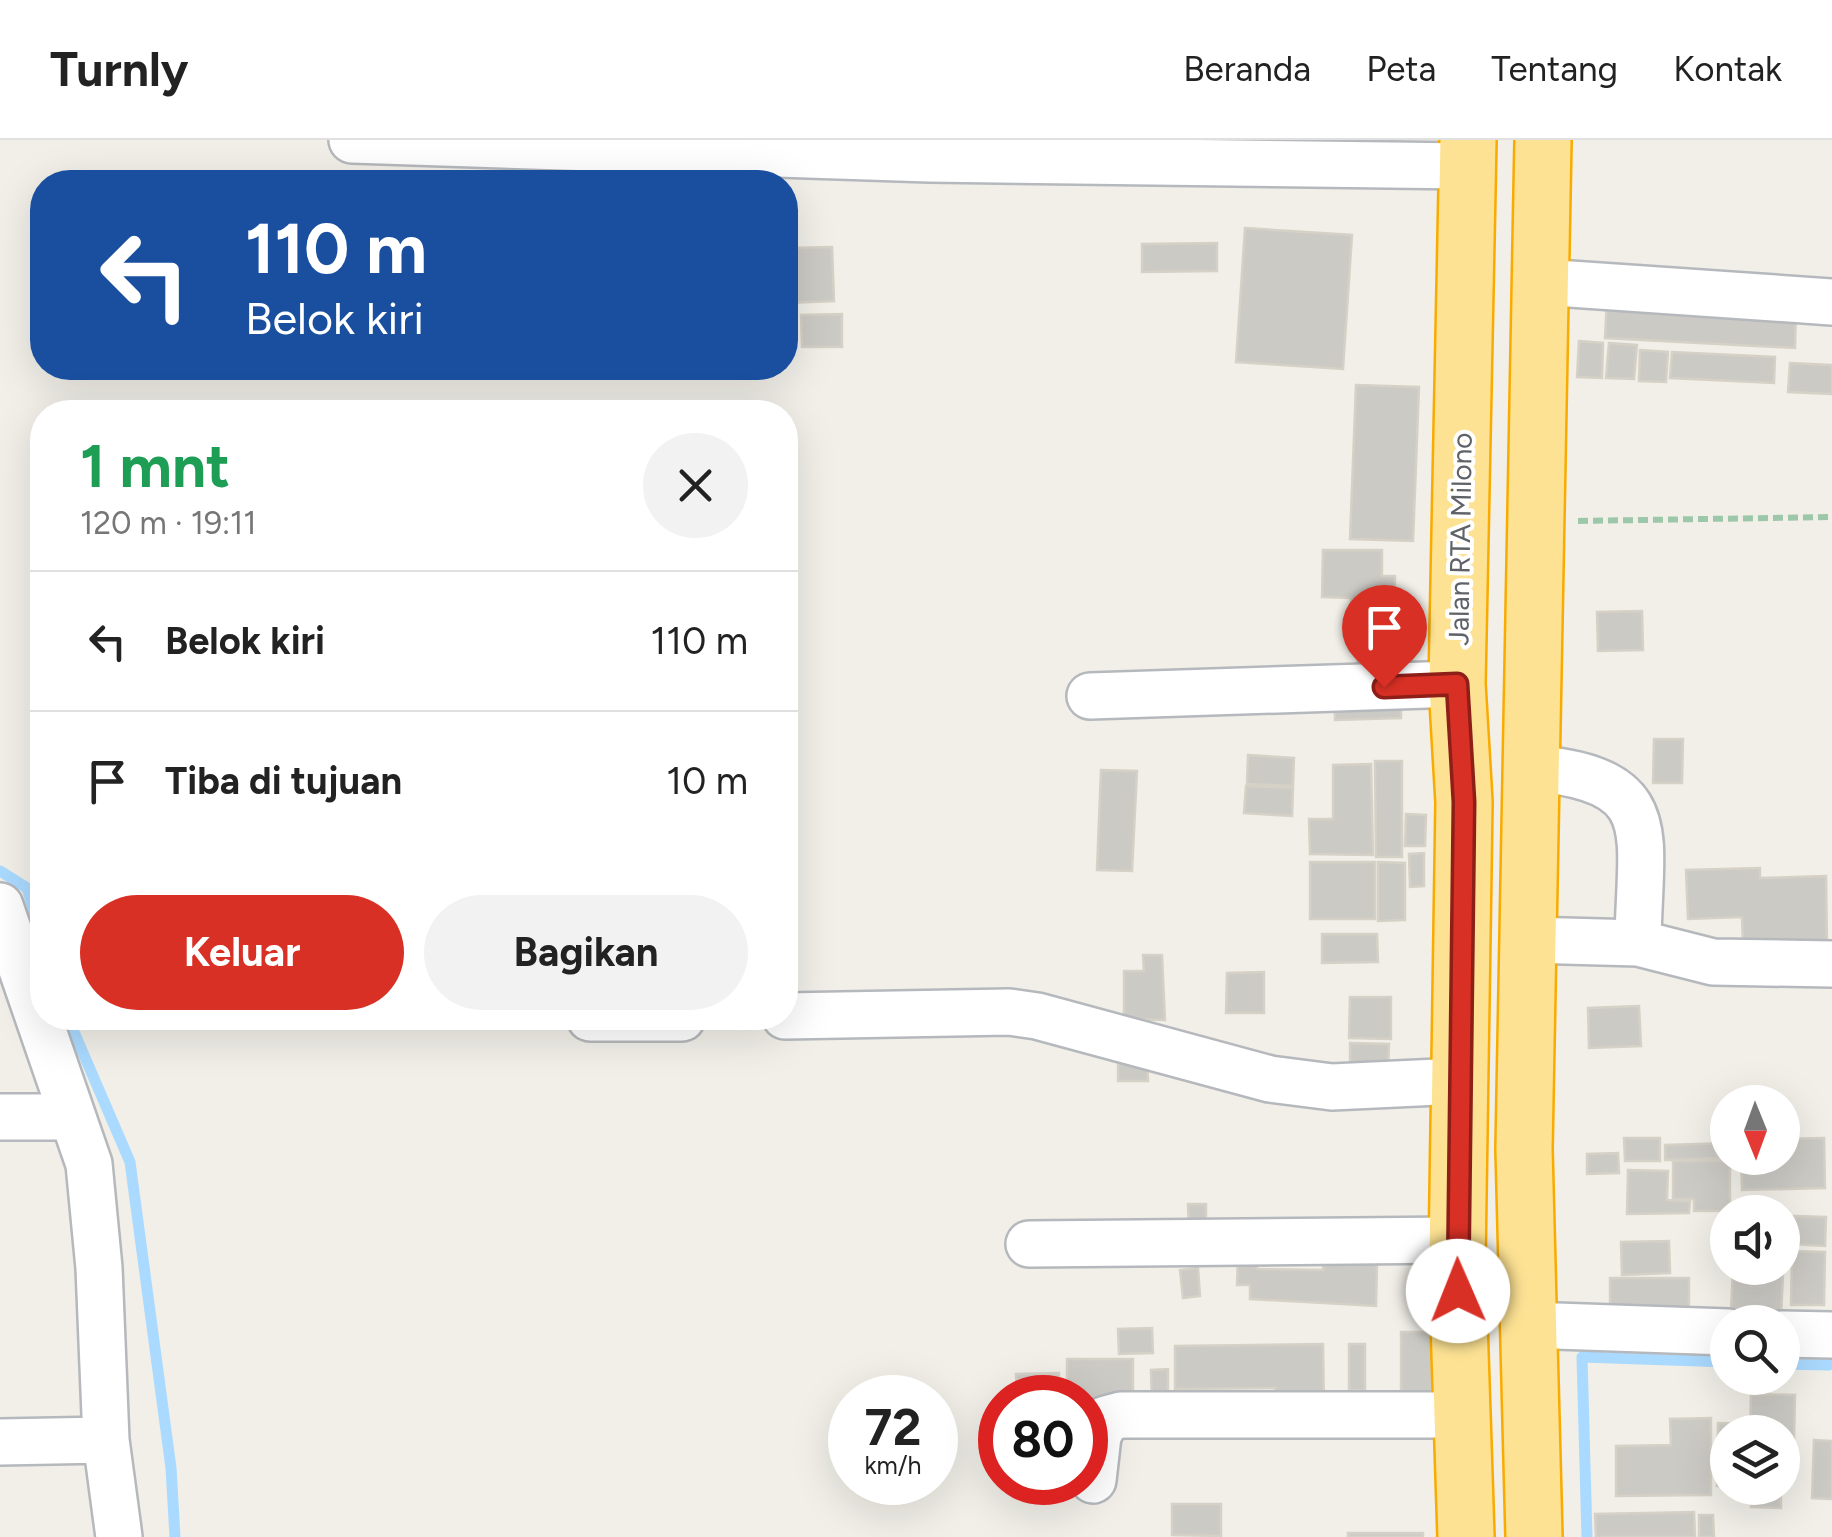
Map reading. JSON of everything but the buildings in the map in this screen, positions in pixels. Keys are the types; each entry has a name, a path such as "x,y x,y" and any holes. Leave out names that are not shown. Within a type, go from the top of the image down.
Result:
{"highway":[{"path":"1534,1537 1524,1149 1542,140"},
{"name":"Jalan RTA Milono","path":"1466,1537 1457,1240 1464,802 1457,684 1468,153"},
{"path":"1464,802 1530,786"}],"street":[{"path":"352,140 928,159 1468,153"},
{"path":"1541,282 1832,302"},
{"path":"1090,696 1457,684"},
{"path":"1530,786 1588,776 1610,784 1628,802 1639,826 1638,943"},
{"path":"0,906 30,994"},
{"path":"1528,940 1638,943 1713,962 1832,964"},
{"path":"798,1016 1009,1012 1038,1016 1270,1079 1332,1087 1460,1081"},
{"path":"42,1030 89,1164 106,1440 119,1537"},
{"path":"0,1118 72,1117"},
{"path":"1029,1244 1457,1240"},
{"path":"1528,1325 1710,1331"},
{"path":"1800,1335 1832,1336"},
{"path":"1108,1419 1121,1414 1462,1415"},
{"path":"0,1442 106,1440"}],"path":[{"path":"1533,521 1832,517"}],"waterway":[{"path":"0,871 27,888 30,898"},
{"path":"73,1030 130,1162 171,1468 175,1537"},
{"path":"1587,1537 1582,1357 1710,1361"},
{"path":"1800,1364 1829,1365"}],"route":[{"path":"1384,687 1457,684 1464,802 1458,1291"}]}
